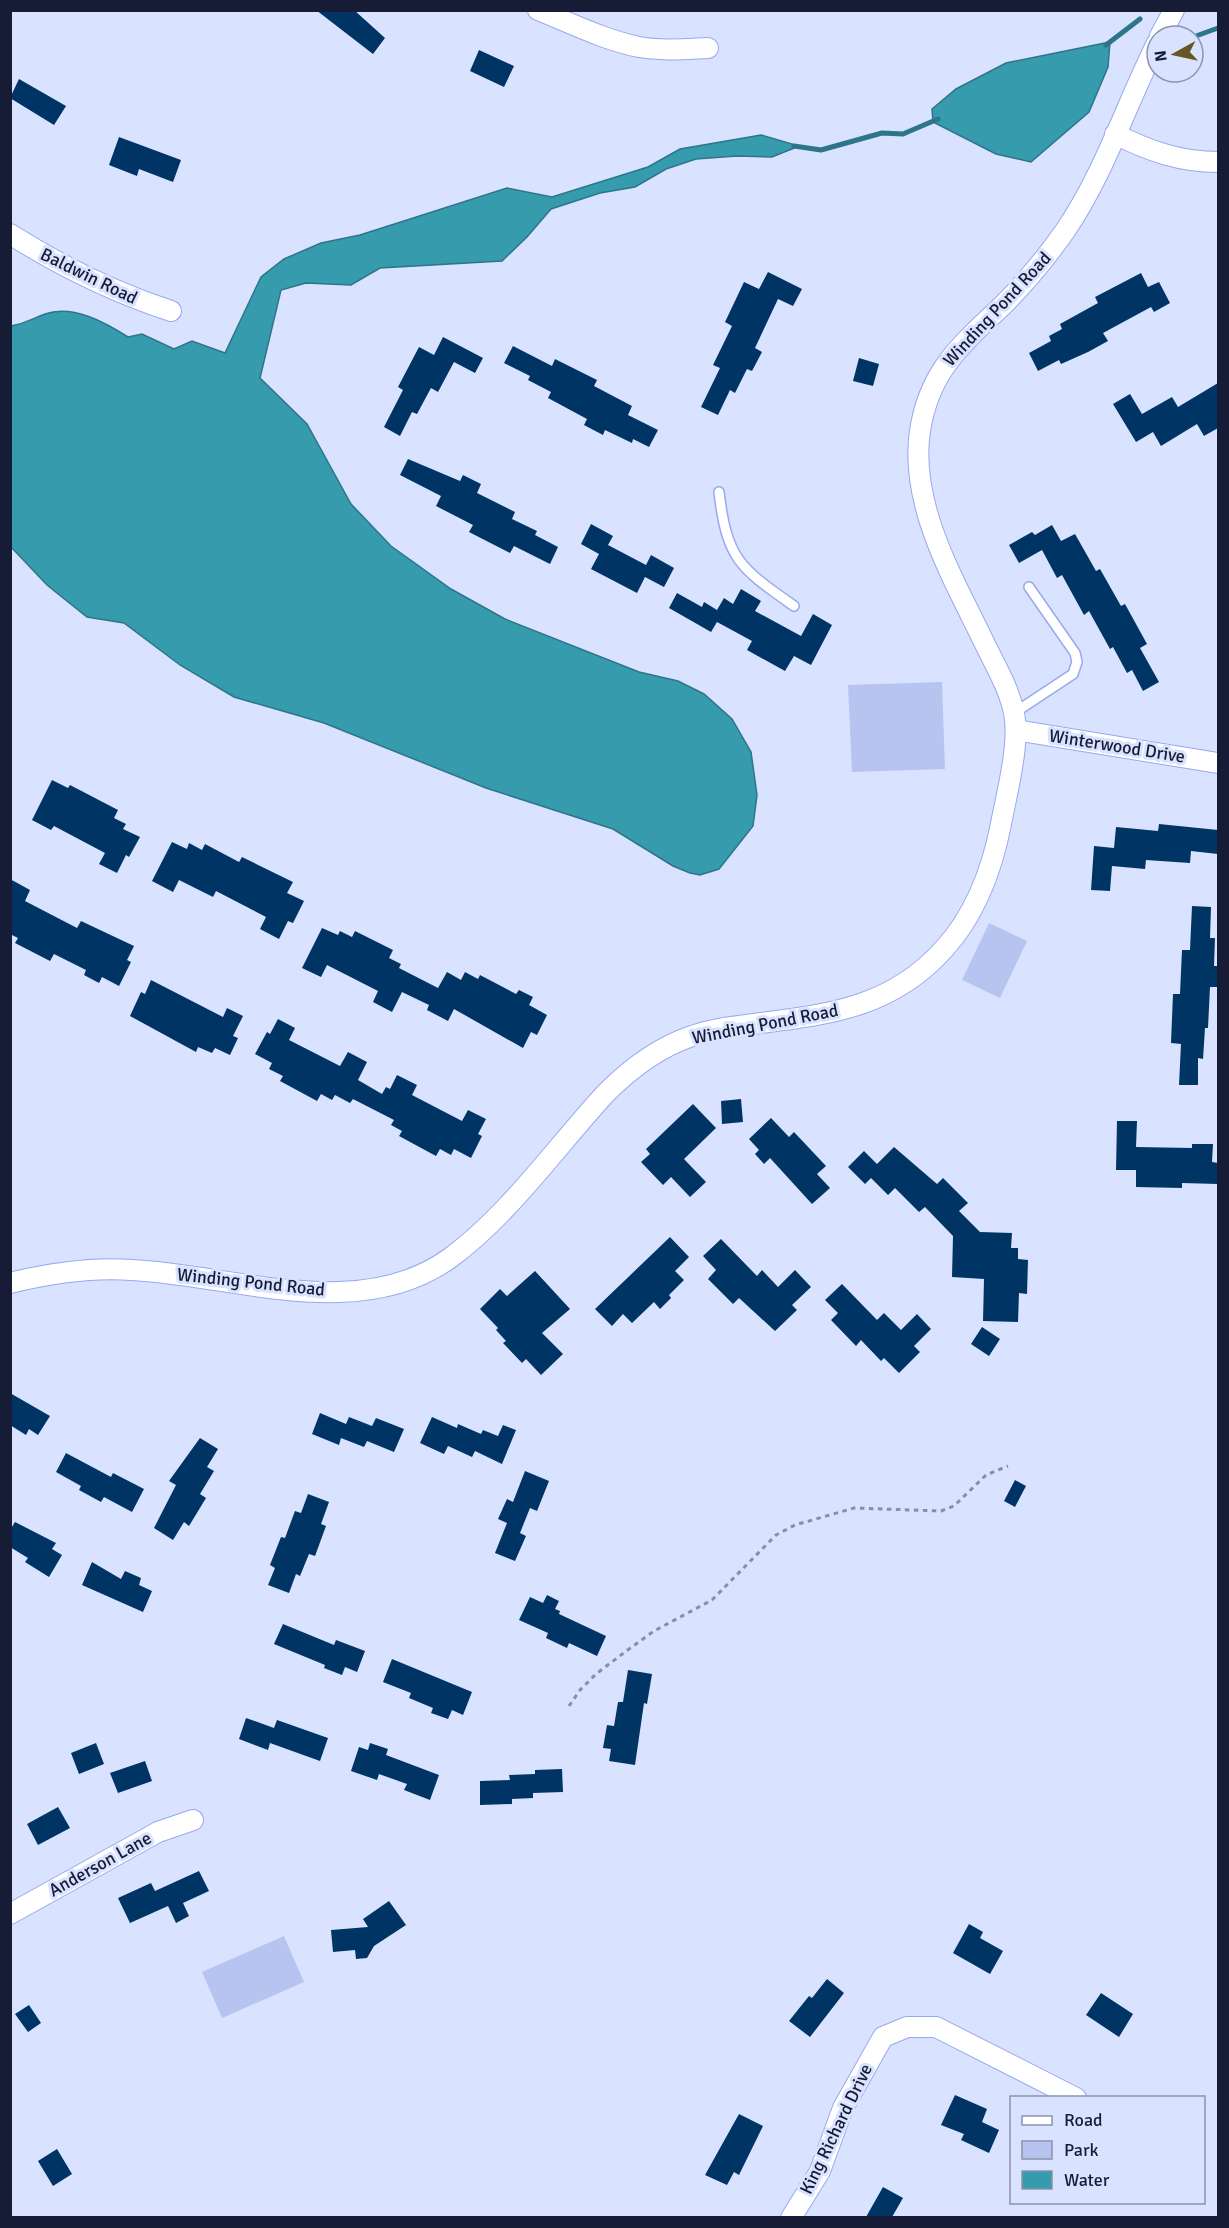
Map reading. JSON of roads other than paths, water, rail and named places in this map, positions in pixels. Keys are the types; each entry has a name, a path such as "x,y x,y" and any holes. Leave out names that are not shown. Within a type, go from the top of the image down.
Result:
{"street":[{"path":"538,10 638,47 672,50 708,48"},
{"path":"1166,24 1174,10"},
{"name":"Winding Pond Road","path":"10,1283 67,1271 100,1269 161,1272 312,1291 342,1291 373,1288 427,1271 449,1259 485,1228 623,1076 670,1045 694,1035 720,1029 828,1014 889,994 925,969 959,932 987,879 1004,807 1015,721 1000,674 963,599 925,505 918,468 920,429 927,402 944,363 1029,278 1079,210 1145,69"},
{"path":"1115,134 1152,152 1196,162 1218,162"},
{"name":"Baldwin Road","path":"10,234 61,265 115,292 171,311"},
{"name":"Winterwood Drive","path":"1015,721 1218,763"},
{"name":"Anderson Lane","path":"10,1914 158,1832 193,1820"},
{"name":"King Richard Drive","path":"791,2217 820,2171 848,2099 883,2037 907,2027 936,2027 1074,2096"}],"lane":[{"path":"719,492 722,519 730,547 741,565 794,606"},
{"path":"1015,721 1073,674 1077,662 1075,653 1029,587"}],"water":[{"path":"1110,42 1108,67 1089,112 1031,162 996,154 933,122 932,109 956,89 1006,63"},
{"path":"761,135 799,146 772,157 737,156 696,159 666,169 635,187 600,193 551,209 502,261 380,268 351,285 306,283 281,290 260,378 307,424 351,504 391,546 451,589 505,619 639,672 678,681 704,694 732,719 751,752 757,795 753,826 719,869 700,875 690,873 673,866 613,829 486,788 324,723 234,697 180,665 124,623 87,617 47,585 11,547 11,326 45,314 67,311 99,321 128,337 142,334 174,349 192,341 225,353 261,277 284,259 321,243 360,235 507,188 552,197 648,167 680,149"}],"waterway":[{"path":"1106,45 1140,19"},
{"path":"1205,33 1218,28"},
{"path":"794,146 821,150 882,133 903,134 938,119"}]}
